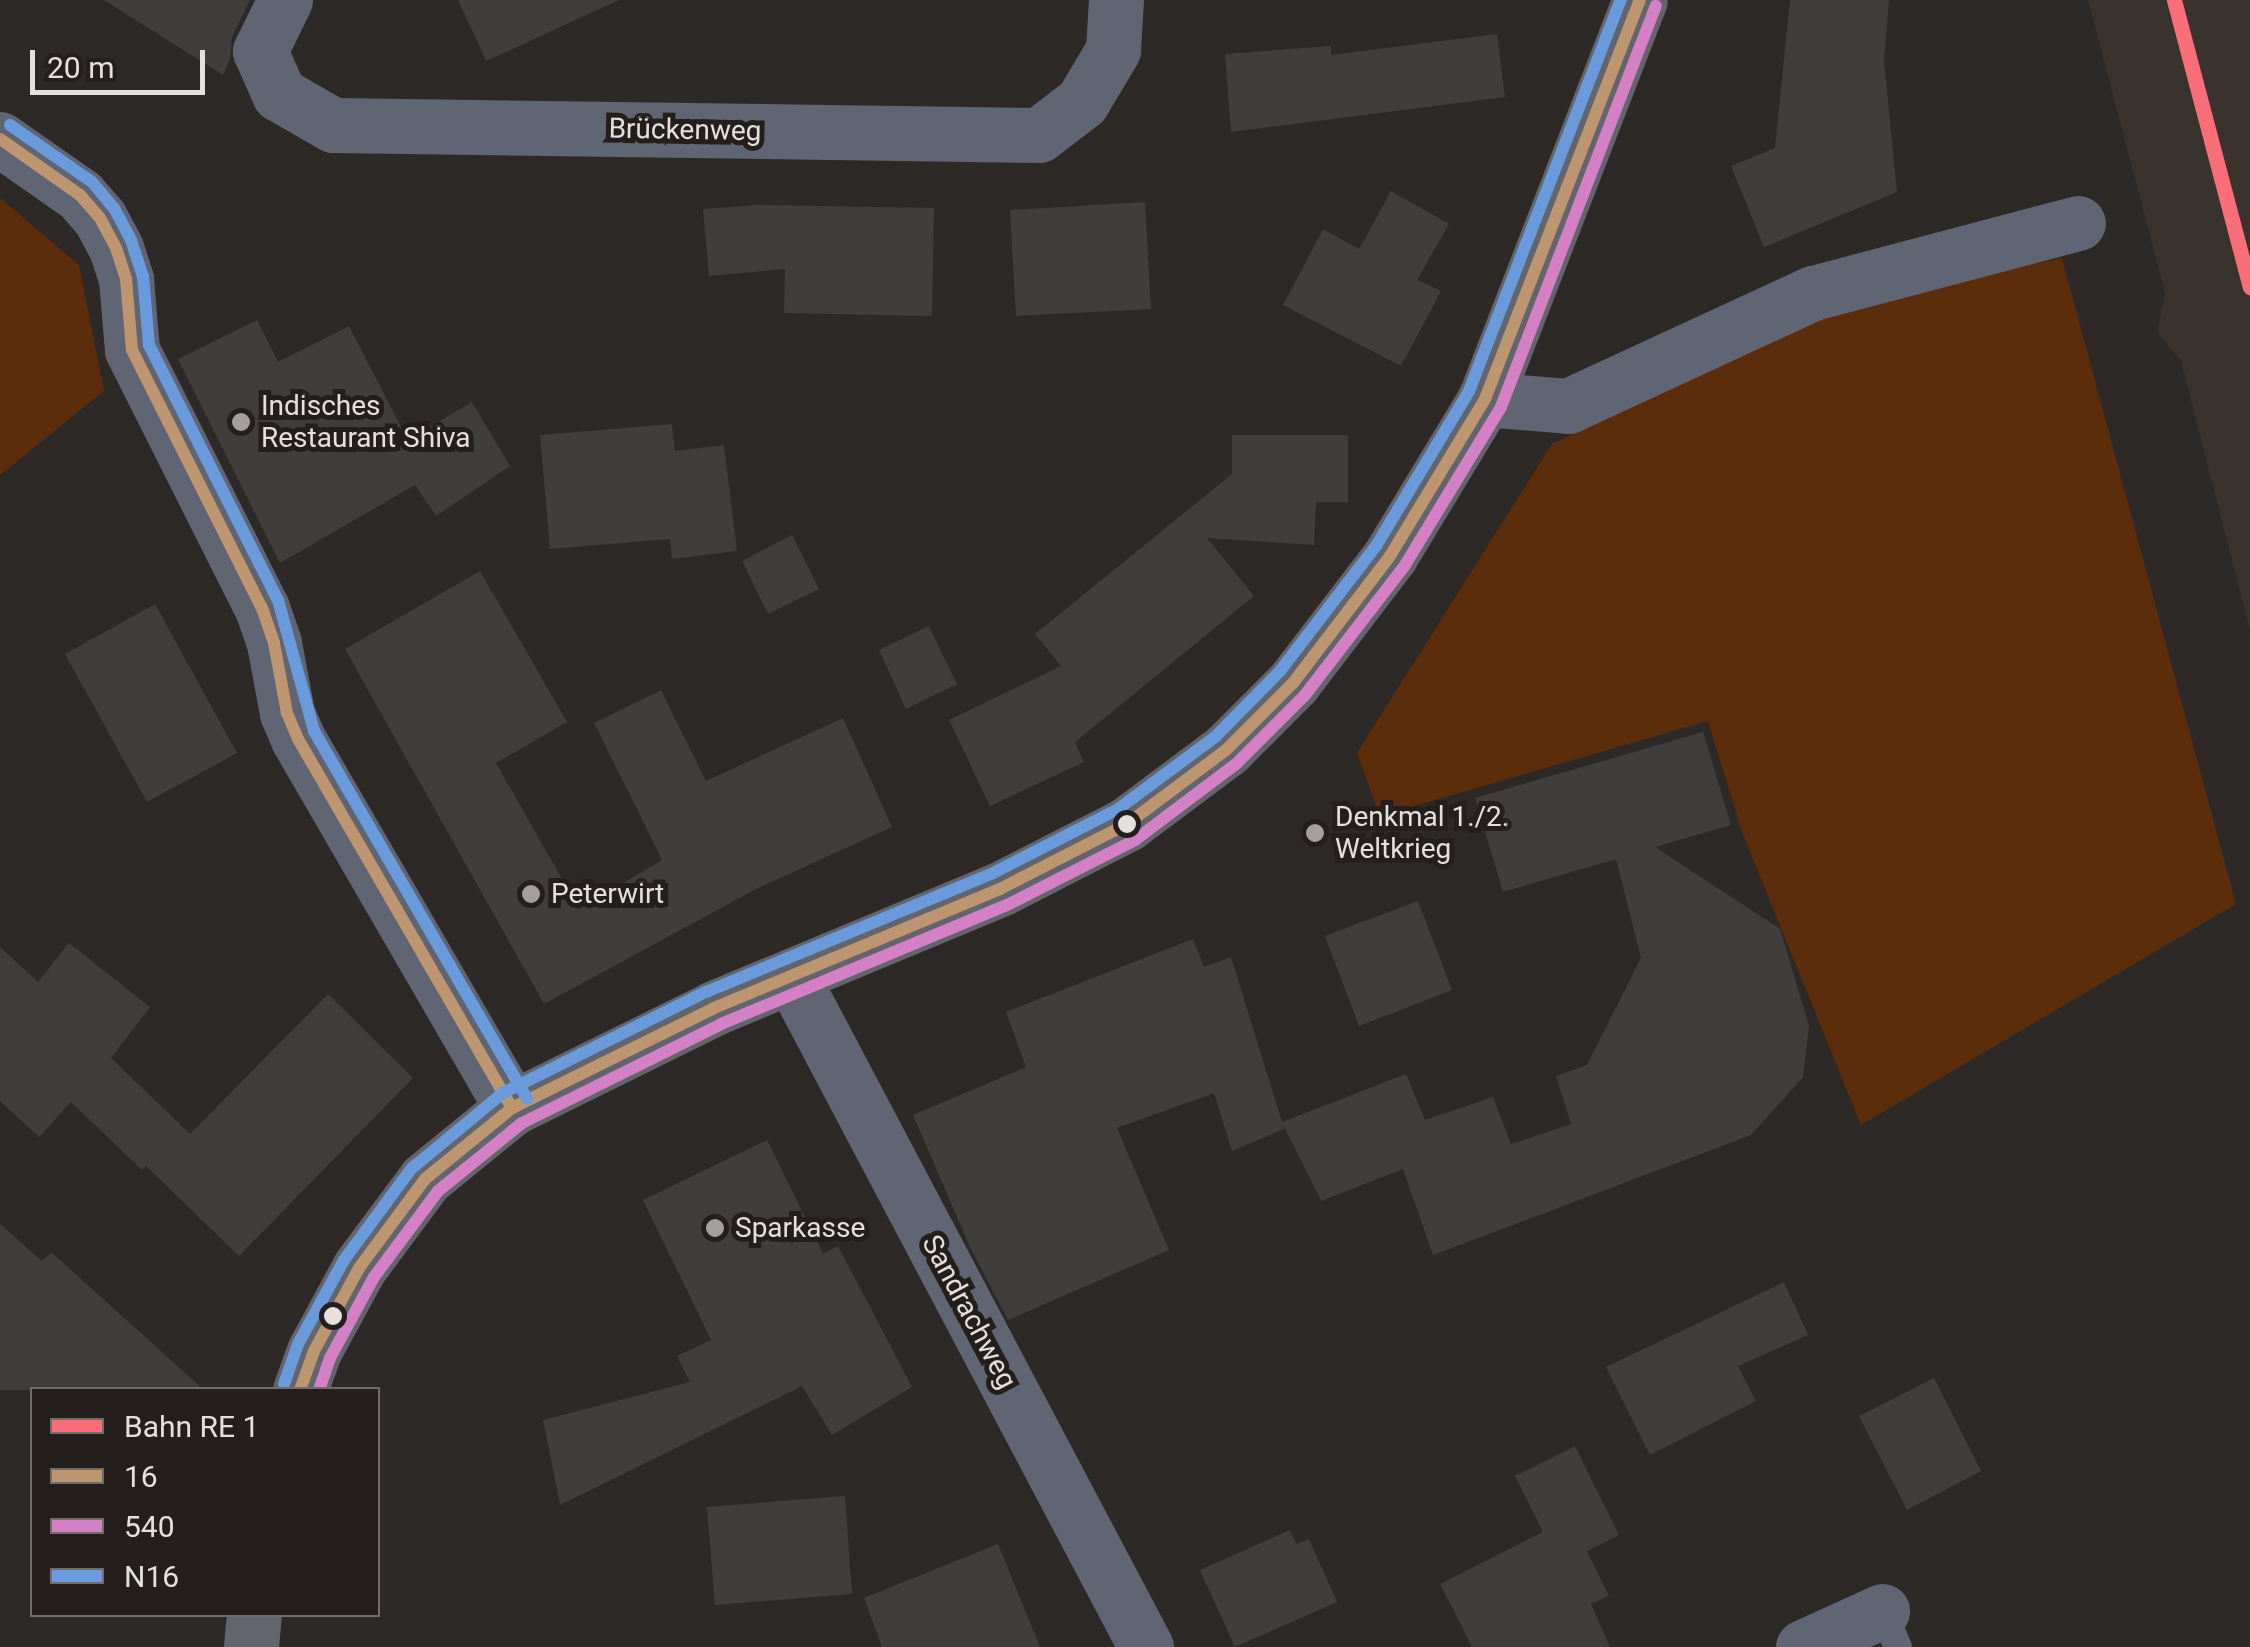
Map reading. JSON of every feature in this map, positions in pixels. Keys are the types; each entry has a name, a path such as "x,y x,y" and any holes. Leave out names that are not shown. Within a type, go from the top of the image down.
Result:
{"main road":[{"path":"301,1387 314,1351 359,1268 425,1179 512,1108 714,1008 1000,889 1126,824 1226,750 1294,682 1390,556 1485,399 1640,0"},
{"path":"251,1647 254,1617"}],"street":[{"name":"Brückenweg","path":"285,0 260,50 279,94 332,125 1039,134 1082,102 1113,50 1116,0"},
{"path":"0,140 80,196 100,218 116,248 126,278 132,350 262,608 274,643 287,714 298,738 512,1108"},
{"path":"1485,399 1568,406 1813,293 2078,222"},
{"name":"Sandrachweg","path":"792,977 1146,1647"},
{"path":"1804,1647 1890,1629"}],"shaded area":[{"path":"2088,0 2250,0 2250,631 2181,361 2157,332 2165,293"},
{"path":"0,198 79,265 104,391 0,475"},
{"path":"2062,258 2236,904 1861,1125 1742,832 1708,721 1380,816 1357,753 1552,444 1824,310"}],"building":[{"path":"104,0 250,0 232,37 230,59 223,75"},
{"path":"458,0 619,0 486,61"},
{"path":"1790,0 1889,0 1884,61 1897,192 1764,247 1731,166 1775,148"},
{"path":"1497,34 1505,97 1231,132 1225,54 1331,46 1331,55"},
{"path":"1391,191 1449,224 1417,280 1441,291 1401,366 1283,305 1323,229 1359,249"},
{"path":"1145,202 1151,309 1016,316 1010,210"},
{"path":"757,205 934,208 932,316 784,313 785,269 709,276 703,209"},
{"path":"257,320 278,362 349,326 408,440 472,402 510,466 436,516 415,485 280,563 178,359"},
{"path":"672,424 675,451 724,445 737,551 672,559 670,539 550,549 540,435"},
{"path":"1232,435 1348,435 1348,502 1316,502 1314,545 1207,538 1254,596 1075,742 1084,762 990,806 949,720 1061,666 1035,634 1232,474"},
{"path":"792,535 819,589 768,614 742,561"},
{"path":"480,571 567,722 496,763 579,909 662,860 594,723 661,690 706,781 843,718 892,827 758,888 544,1004 345,649"},
{"path":"155,604 237,753 147,802 65,654"},
{"path":"929,626 957,684 906,709 879,650"},
{"path":"1703,732 1731,825 1655,847 1780,929 1809,1026 1803,1077 1751,1135 1433,1255 1403,1169 1321,1201 1283,1125 1284,1129 1232,1151 1214,1093 1117,1128 1169,1250 1008,1320 970,1247 913,1115 1026,1067 1006,1012 1193,939 1204,967 1231,957 1282,1122 1406,1074 1425,1120 1493,1097 1511,1144 1571,1124 1556,1076 1587,1065 1641,958 1616,859 1503,892 1475,798"},
{"path":"1418,901 1452,990 1359,1026 1325,936"},
{"path":"69,943 150,1007 111,1058 190,1134 328,994 413,1078 239,1256 146,1166 142,1170 71,1102 39,1137 0,1101 0,947 38,982"},
{"path":"767,1140 823,1254 838,1246 912,1387 832,1435 802,1386 560,1505 543,1420 690,1382 677,1356 711,1340 643,1200"},
{"path":"0,1224 42,1261 51,1252 201,1387 30,1387 0,1390"},
{"path":"1784,1282 1808,1335 1738,1366 1756,1401 1650,1455 1606,1367"},
{"path":"1934,1378 1981,1471 1907,1510 1859,1416"},
{"path":"1575,1446 1619,1535 1587,1551 1609,1596 1591,1604 1610,1647 1472,1647 1440,1584 1543,1532 1515,1476"},
{"path":"845,1496 852,1594 715,1605 707,1507"},
{"path":"1290,1530 1296,1544 1309,1539 1337,1602 1235,1647 1200,1570"},
{"path":"998,1544 1040,1647 882,1647 864,1598"}],"transit line":[{"name":"N16","path":"284,1384 298,1344 344,1260 411,1169 503,1093 706,992 993,873 1118,809 1215,737 1280,671 1376,546 1469,391 1621,0"},
{"name":"16","path":"301,1387 314,1351 359,1268 425,1179 512,1108 714,1008 1000,889 1127,824 1226,750 1293,683 1390,556 1485,399 1640,0"},
{"path":"2174,0 2250,287"},
{"name":"540","path":"320,1387 330,1358 374,1277 438,1191 522,1123 721,1024 1007,905 1135,840 1236,764 1305,695 1405,565 1501,407 1656,6"},
{"name":"N16","path":"10,125 92,182 114,208 131,240 143,276 149,345 278,600 314,731 527,1099"},
{"name":"16","path":"0,139 80,195 100,218 116,248 126,279 132,350 262,608 274,643 287,713 298,739 512,1108"}],"place":[{"name":"Indisches Restaurant Shiva","path":"241,422"},
{"name":"Denkmal 1./2. Weltkrieg","path":"1315,833"},
{"name":"Peterwirt","path":"531,894"},
{"name":"Sparkasse","path":"715,1228"}]}
